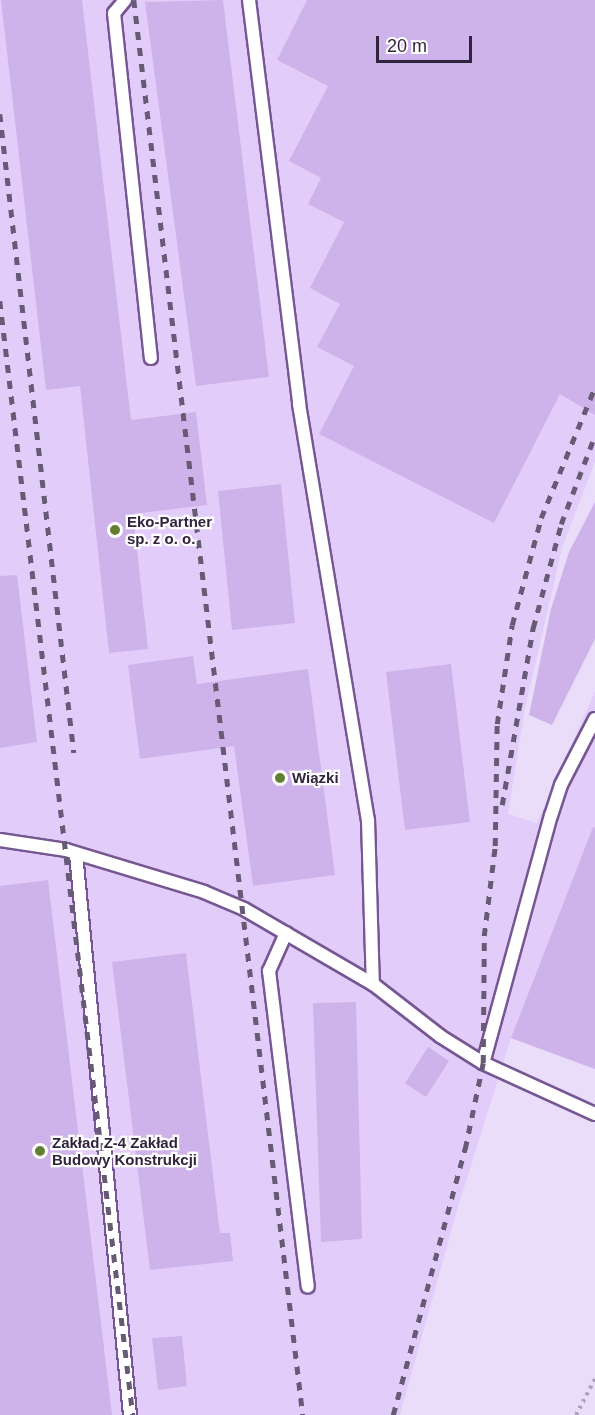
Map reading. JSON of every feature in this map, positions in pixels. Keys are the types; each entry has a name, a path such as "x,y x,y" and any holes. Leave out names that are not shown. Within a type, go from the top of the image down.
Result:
{"lane":[{"path":"125,0 114,13 150,358"},
{"path":"249,0 299,404 369,820 373,984"},
{"path":"483,1063 551,814 561,784 595,719"},
{"path":"0,840 76,854 204,892 244,909 373,984 440,1036 483,1063 595,1114"},
{"path":"76,854 130,1415"},
{"path":"286,933 269,971 308,1287"}],"path":[{"path":"576,1415 595,1379"}],"shaded area":[{"path":"0,0 595,0 595,462 562,548 524,713 508,814 537,823 595,691 595,1069 511,1038 458,1207 400,1415 0,1415"}],"building":[{"path":"1,0 82,0 131,420 196,412 207,505 133,514 148,649 109,653 80,386 46,390"},
{"path":"223,0 269,377 196,386 145,2"},
{"path":"307,0 595,0 595,415 560,394 494,523 319,434 354,366 317,347 340,304 310,288 344,222 308,204 321,178 289,161 328,86 277,60"},
{"path":"281,484 295,623 232,630 218,491"},
{"path":"595,502 595,639 552,725 529,715 551,609 569,552"},
{"path":"17,575 37,742 0,748 0,576"},
{"name":"Wiązki","path":"193,656 197,684 308,669 335,875 253,886 234,746 140,759 128,665"},
{"path":"451,664 470,822 405,830 386,672"},
{"path":"593,827 595,827 595,1069 511,1038"},
{"name":"Zakład Z-4 Zakład Budowy Konstrukcji","path":"48,880 112,1415 0,1415 0,886"},
{"path":"186,953 220,1233 230,1233 233,1261 150,1270 112,962"},
{"path":"356,1002 362,1239 321,1242 313,1003"},
{"path":"428,1047 449,1061 426,1097 405,1083"},
{"path":"182,1336 187,1386 158,1390 152,1338"}],"railway":[{"path":"134,0 303,1415"},
{"path":"0,114 74,753"},
{"path":"0,301 133,1415"},
{"path":"393,1415 465,1149 483,1063 484,936 495,846 497,724 512,625 541,518 595,387"},
{"path":"502,805 533,628 561,524 595,435"}],"place":[{"name":"Eko-Partner sp. z o. o.","path":"115,530"},
{"name":"Wiązki","path":"280,778"},
{"name":"Zakład Z-4 Zakład Budowy Konstrukcji","path":"40,1151"}]}
